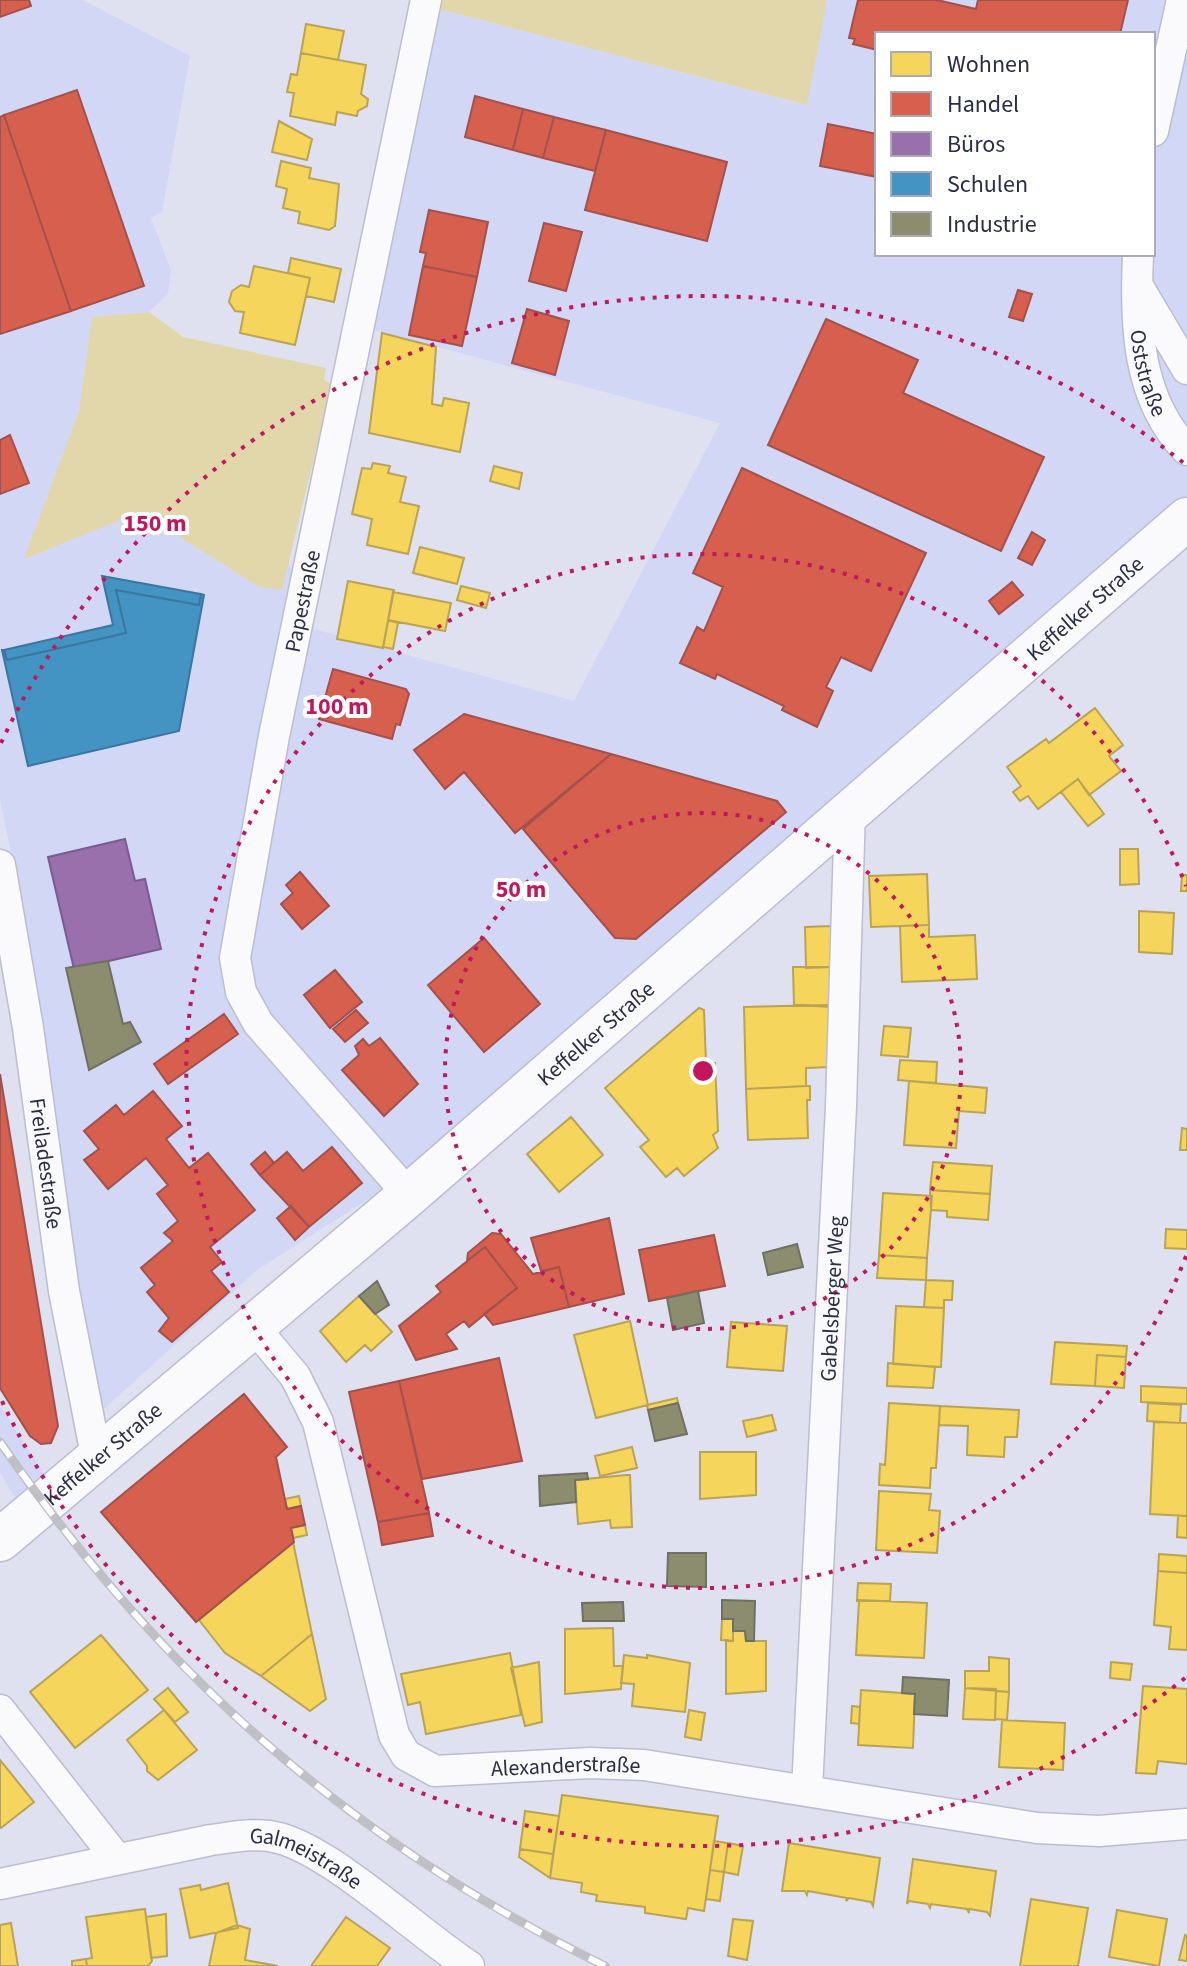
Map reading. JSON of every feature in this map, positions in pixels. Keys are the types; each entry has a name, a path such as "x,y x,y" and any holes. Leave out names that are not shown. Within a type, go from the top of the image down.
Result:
{"street":[{"name":"Papestraße","path":"409,1195 258,1023 241,992 235,958 274,736 426,0"},
{"path":"1155,122 1182,0"},
{"name":"Oststraße","path":"1138,256 1138,328 1144,368 1158,409 1187,450"},
{"name":"Oststraße","path":"1137,284 1187,369"},
{"name":"Keffelker Straße","path":"0,1540 409,1195 850,809 1088,609 1187,519"},
{"name":"Gabelsberger Weg","path":"807,1790 841,1106 850,809"},
{"name":"Freiladestraße","path":"0,865 28,1028 64,1291 97,1460"},
{"name":"Alexanderstraße","path":"253,1326 295,1376 313,1408 328,1454 394,1735 406,1755 435,1771 590,1763 633,1765 1048,1829 1099,1831 1187,1824"},
{"path":"0,1710 117,1859"},
{"name":"Galmeistraße","path":"0,1884 244,1835 278,1837 304,1847 333,1866 435,1955 469,1966"}],"shaded area":[{"path":"0,0 83,0 190,56 162,212 151,218 171,270 168,294 149,312 92,317 79,411 25,558 140,512 259,587 282,589 288,561 314,629 574,701 720,423 374,330 435,8 806,105 827,0 1187,0 1187,510 464,1138 257,1270 94,1418 30,948 0,799"},
{"path":"437,0 827,0 807,105 435,8"},
{"path":"149,312 183,337 326,368 324,380 332,384 282,590 259,587 140,512 24,559 79,411 92,317"},
{"path":"0,1406 44,1474 15,1498 0,1472"}],"building: Wohnen":[{"path":"306,24 344,31 338,60 301,53"},
{"path":"301,53 366,65 361,94 368,99 367,106 358,111 357,116 337,112 335,125 290,116 294,93 287,92 291,74 297,75"},
{"path":"279,121 312,139 307,160 272,152"},
{"path":"281,161 311,168 309,178 339,184 335,226 329,230 298,223 300,212 283,208 287,189 276,186"},
{"path":"291,258 341,269 334,302 306,296 310,278 288,273"},
{"path":"254,266 310,278 295,345 240,333 244,312 235,311 229,302 232,291 241,285 249,287"},
{"path":"382,333 436,347 432,404 442,406 444,398 469,403 460,452 369,433"},
{"path":"373,463 390,466 388,473 406,477 400,502 419,506 408,554 367,545 372,519 352,514 362,468 371,469"},
{"path":"494,466 522,473 519,489 490,481"},
{"path":"420,547 464,558 457,584 413,573"},
{"path":"348,581 394,590 383,648 337,639"},
{"path":"461,586 490,593 486,608 457,600"},
{"path":"393,592 451,603 445,631 388,620"},
{"path":"388,620 398,623 393,649 383,647"},
{"path":"1095,708 1123,745 1109,756 1121,771 1089,795 1078,779 1038,809 1028,796 1020,801 1013,792 1021,786 1007,767 1046,739 1049,743"},
{"path":"1078,779 1104,814 1088,826 1061,792"},
{"path":"1120,849 1138,849 1139,884 1120,885"},
{"path":"927,874 929,925 871,927 869,876"},
{"path":"1182,875 1187,875 1187,891 1181,891"},
{"path":"1139,911 1174,913 1172,954 1139,952"},
{"path":"929,925 929,937 975,935 977,979 902,982 900,926"},
{"path":"832,926 833,967 806,968 805,927"},
{"path":"793,967 833,967 832,1007 794,1005"},
{"path":"744,1007 832,1007 830,1067 806,1068 806,1086 746,1089"},
{"path":"699,1008 704,1010 706,1063 715,1063 718,1131 713,1135 718,1148 684,1176 677,1168 666,1177 640,1147 649,1140 605,1088"},
{"path":"884,1026 911,1028 908,1057 881,1055"},
{"path":"900,1060 937,1062 936,1083 898,1080"},
{"path":"909,1081 987,1088 985,1113 959,1111 956,1148 904,1145"},
{"path":"810,1086 810,1100 807,1100 808,1138 748,1140 746,1089"},
{"path":"571,1117 603,1155 559,1192 527,1154"},
{"path":"1182,1128 1187,1129 1187,1150 1180,1150"},
{"path":"933,1162 992,1166 990,1194 930,1190"},
{"path":"930,1190 990,1194 988,1220 947,1217 947,1211 931,1210"},
{"path":"883,1193 932,1196 927,1258 879,1255"},
{"path":"1166,1229 1187,1230 1187,1249 1165,1248"},
{"path":"879,1255 927,1258 926,1280 877,1278"},
{"path":"926,1280 953,1281 952,1300 944,1300 944,1308 924,1308"},
{"path":"359,1296 392,1332 371,1351 365,1345 346,1362 320,1331"},
{"path":"896,1306 944,1308 941,1367 893,1364"},
{"path":"630,1321 648,1405 596,1418 574,1335"},
{"path":"731,1322 787,1326 783,1371 727,1367"},
{"path":"1055,1342 1127,1346 1126,1357 1097,1355 1095,1386 1051,1384"},
{"path":"1097,1355 1126,1357 1124,1388 1095,1386"},
{"path":"888,1363 935,1367 933,1388 887,1386"},
{"path":"1141,1386 1187,1388 1187,1404 1141,1402"},
{"path":"677,1398 678,1403 648,1410 647,1405"},
{"path":"889,1403 940,1406 936,1468 931,1468 930,1488 879,1485 880,1464 885,1465"},
{"path":"1148,1403 1181,1405 1180,1423 1147,1421"},
{"path":"940,1406 1019,1410 1017,1437 1005,1437 1004,1457 967,1455 968,1426 939,1425"},
{"path":"772,1415 776,1430 747,1437 743,1421"},
{"path":"1154,1422 1187,1423 1187,1516 1150,1514"},
{"path":"632,1447 637,1468 600,1476 595,1456"},
{"path":"700,1452 756,1452 756,1495 700,1499"},
{"path":"630,1475 632,1527 611,1528 610,1520 578,1524 575,1480"},
{"path":"879,1491 931,1494 929,1510 940,1511 937,1553 876,1550"},
{"path":"299,1496 301,1506 287,1509 285,1499"},
{"path":"1178,1516 1187,1516 1187,1538 1177,1537"},
{"path":"305,1525 307,1535 293,1538 291,1528"},
{"path":"293,1542 312,1634 261,1676 225,1653 199,1620"},
{"path":"1159,1554 1187,1556 1187,1573 1158,1571"},
{"path":"1158,1571 1187,1573 1187,1650 1169,1649 1171,1627 1154,1625"},
{"path":"858,1583 891,1584 890,1601 857,1601"},
{"path":"859,1600 927,1603 924,1658 856,1655"},
{"path":"722,1619 733,1619 733,1641 721,1640"},
{"path":"613,1628 614,1666 623,1666 621,1689 565,1694 565,1629"},
{"path":"733,1631 745,1631 746,1641 766,1641 766,1691 726,1694 726,1640 733,1641"},
{"path":"312,1634 326,1699 310,1711 261,1676"},
{"path":"101,1635 148,1690 75,1748 30,1692"},
{"path":"510,1653 521,1715 426,1734 420,1702 408,1705 401,1674"},
{"path":"624,1655 647,1658 647,1655 690,1663 685,1712 632,1706 634,1684 621,1683"},
{"path":"989,1657 1009,1659 1009,1692 965,1688 965,1671 989,1671"},
{"path":"539,1662 542,1722 525,1726 511,1668"},
{"path":"1111,1662 1132,1664 1130,1680 1110,1678"},
{"path":"1143,1686 1187,1689 1187,1764 1158,1761 1156,1774 1136,1773"},
{"path":"168,1688 188,1712 175,1722 154,1699"},
{"path":"965,1688 996,1689 995,1720 963,1719"},
{"path":"861,1690 915,1694 913,1748 858,1745"},
{"path":"996,1691 1009,1692 1007,1720 995,1719"},
{"path":"852,1706 860,1707 859,1724 851,1723"},
{"path":"164,1710 197,1750 158,1780 147,1771 147,1766 127,1740"},
{"path":"689,1710 705,1713 701,1740 685,1737"},
{"path":"1002,1720 1065,1723 1063,1770 999,1767"},
{"path":"0,1760 34,1802 1,1828 0,1827"},
{"path":"562,1795 718,1816 704,1911 688,1908 686,1919 645,1913 645,1907 596,1901 597,1895 581,1892 582,1883 550,1878"},
{"path":"525,1811 559,1816 553,1854 520,1849"},
{"path":"714,1841 728,1843 724,1872 710,1870"},
{"path":"728,1843 743,1846 738,1875 724,1872"},
{"path":"789,1843 880,1858 873,1906 871,1902 849,1898 846,1901 847,1898 808,1891 807,1895 805,1891 782,1891"},
{"path":"520,1849 553,1854 550,1878 519,1857"},
{"path":"913,1859 996,1871 990,1916 987,1912 969,1909 969,1913 967,1909 931,1904 930,1908 928,1904 909,1901 907,1904"},
{"path":"710,1870 724,1872 720,1901 706,1899"},
{"path":"228,1883 238,1928 190,1938 180,1889 200,1885 201,1890"},
{"path":"1031,1899 1088,1908 1078,1966 1020,1966"},
{"path":"145,1909 152,1961 148,1966 87,1966 86,1959 92,1958 86,1917"},
{"path":"1117,1910 1167,1919 1159,1966 1109,1957"},
{"path":"166,1914 167,1956 151,1958 146,1917"},
{"path":"346,1917 390,1948 377,1966 311,1966"},
{"path":"733,1919 753,1921 747,1960 728,1956"},
{"path":"11,1923 18,1966 0,1966 0,1925"},
{"path":"237,1925 250,1929 245,1960 278,1966 209,1966 216,1933"},
{"path":"1187,1936 1187,1961 1179,1960"},
{"path":"86,1959 87,1966 72,1966 72,1961"}],"building: Handel":[{"path":"0,0 29,0 31,6 0,17"},
{"path":"858,0 937,0 976,9 978,0 1128,0 1120,32 875,32 875,50 853,44 855,39 849,38"},
{"path":"77,90 144,286 71,311 4,115"},
{"path":"475,96 523,109 513,150 465,137"},
{"path":"523,109 554,117 543,158 513,150"},
{"path":"4,115 71,311 0,334 0,117"},
{"path":"554,117 606,130 595,171 543,158"},
{"path":"828,124 875,134 875,177 820,166"},
{"path":"606,130 727,162 707,241 585,210"},
{"path":"429,210 488,222 477,277 423,266 426,253 420,252"},
{"path":"544,223 582,232 566,291 529,281"},
{"path":"423,266 477,277 462,346 409,335"},
{"path":"1018,290 1032,294 1023,321 1009,317"},
{"path":"527,309 569,321 555,375 512,363"},
{"path":"826,319 918,360 903,393 1044,457 1001,551 768,445"},
{"path":"10,435 29,483 0,494 0,440"},
{"path":"742,468 926,553 871,671 841,657 826,687 833,691 817,727 782,710 784,706 717,674 715,679 680,663 697,627 704,631 723,587 693,573"},
{"path":"1032,532 1045,540 1032,565 1018,558"},
{"path":"1012,582 1023,595 999,614 989,601"},
{"path":"333,669 406,689 409,694 400,725 396,724 392,739 319,719"},
{"path":"464,714 611,754 515,833 464,772 445,789 414,750"},
{"path":"611,754 777,801 786,812 636,939 615,938 523,829"},
{"path":"300,872 329,906 302,929 281,904 293,893 286,885"},
{"path":"484,938 540,1004 484,1052 428,985"},
{"path":"335,970 362,1002 330,1028 304,995"},
{"path":"356,1010 368,1023 345,1042 333,1029"},
{"path":"224,1014 238,1034 168,1084 154,1064"},
{"path":"380,1038 418,1084 384,1116 342,1070 359,1055 355,1046 363,1039 369,1046"},
{"path":"0,1074 58,1426 51,1443 41,1444 30,1436 0,1388"},
{"path":"153,1091 182,1126 166,1139 189,1168 208,1153 255,1210 210,1247 222,1262 211,1271 229,1292 172,1342 159,1331 169,1318 147,1292 155,1285 141,1268 173,1241 164,1233 178,1221 157,1194 168,1185 146,1158 108,1189 84,1160 99,1149 84,1131 116,1105 124,1115"},
{"path":"332,1147 362,1183 309,1227 260,1175 287,1152 303,1171"},
{"path":"265,1152 274,1163 260,1175 251,1164"},
{"path":"291,1206 309,1227 295,1240 277,1218"},
{"path":"609,1218 624,1294 569,1307 559,1267 541,1271 531,1238"},
{"path":"492,1233 501,1234 533,1274 559,1267 569,1307 493,1325 484,1314 517,1288 485,1247 467,1261 468,1253"},
{"path":"714,1235 725,1286 649,1301 639,1250"},
{"path":"485,1247 517,1288 469,1327 464,1321 446,1334 457,1349 416,1360 399,1326 441,1292 436,1286"},
{"path":"499,1358 522,1461 422,1479 399,1381"},
{"path":"399,1381 429,1513 378,1522 349,1392"},
{"path":"244,1394 287,1447 276,1457 287,1509 301,1506 305,1525 291,1528 294,1542 196,1622 101,1512"},
{"path":"429,1513 433,1536 382,1545 378,1522"}],"building: Büros":[{"path":"125,839 135,881 145,879 161,949 74,969 48,857"}],"building: Schulen":[{"path":"102,576 201,594 199,605 116,590 126,633 7,660 4,650 113,625"},
{"path":"116,590 199,605 201,594 204,595 179,731 28,766 2,650 7,660 126,633"}],"building: Industrie":[{"path":"108,961 123,1024 130,1022 141,1042 89,1070 66,968"},
{"path":"797,1244 803,1267 768,1275 763,1253"},
{"path":"377,1281 389,1305 375,1314 359,1296"},
{"path":"698,1291 704,1323 673,1330 667,1298"},
{"path":"678,1403 687,1434 655,1441 648,1410"},
{"path":"587,1473 588,1479 575,1480 576,1502 540,1506 539,1476"},
{"path":"668,1553 706,1553 706,1587 667,1586"},
{"path":"722,1600 755,1601 754,1641 746,1641 745,1631 733,1631 733,1619 722,1619"},
{"path":"623,1602 624,1621 583,1621 582,1603"},
{"path":"903,1677 949,1680 947,1716 914,1714 915,1694 902,1693"}],"railway":[{"path":"0,1442 126,1605 195,1677 267,1744 344,1807 426,1864 513,1917 605,1966"}]}
